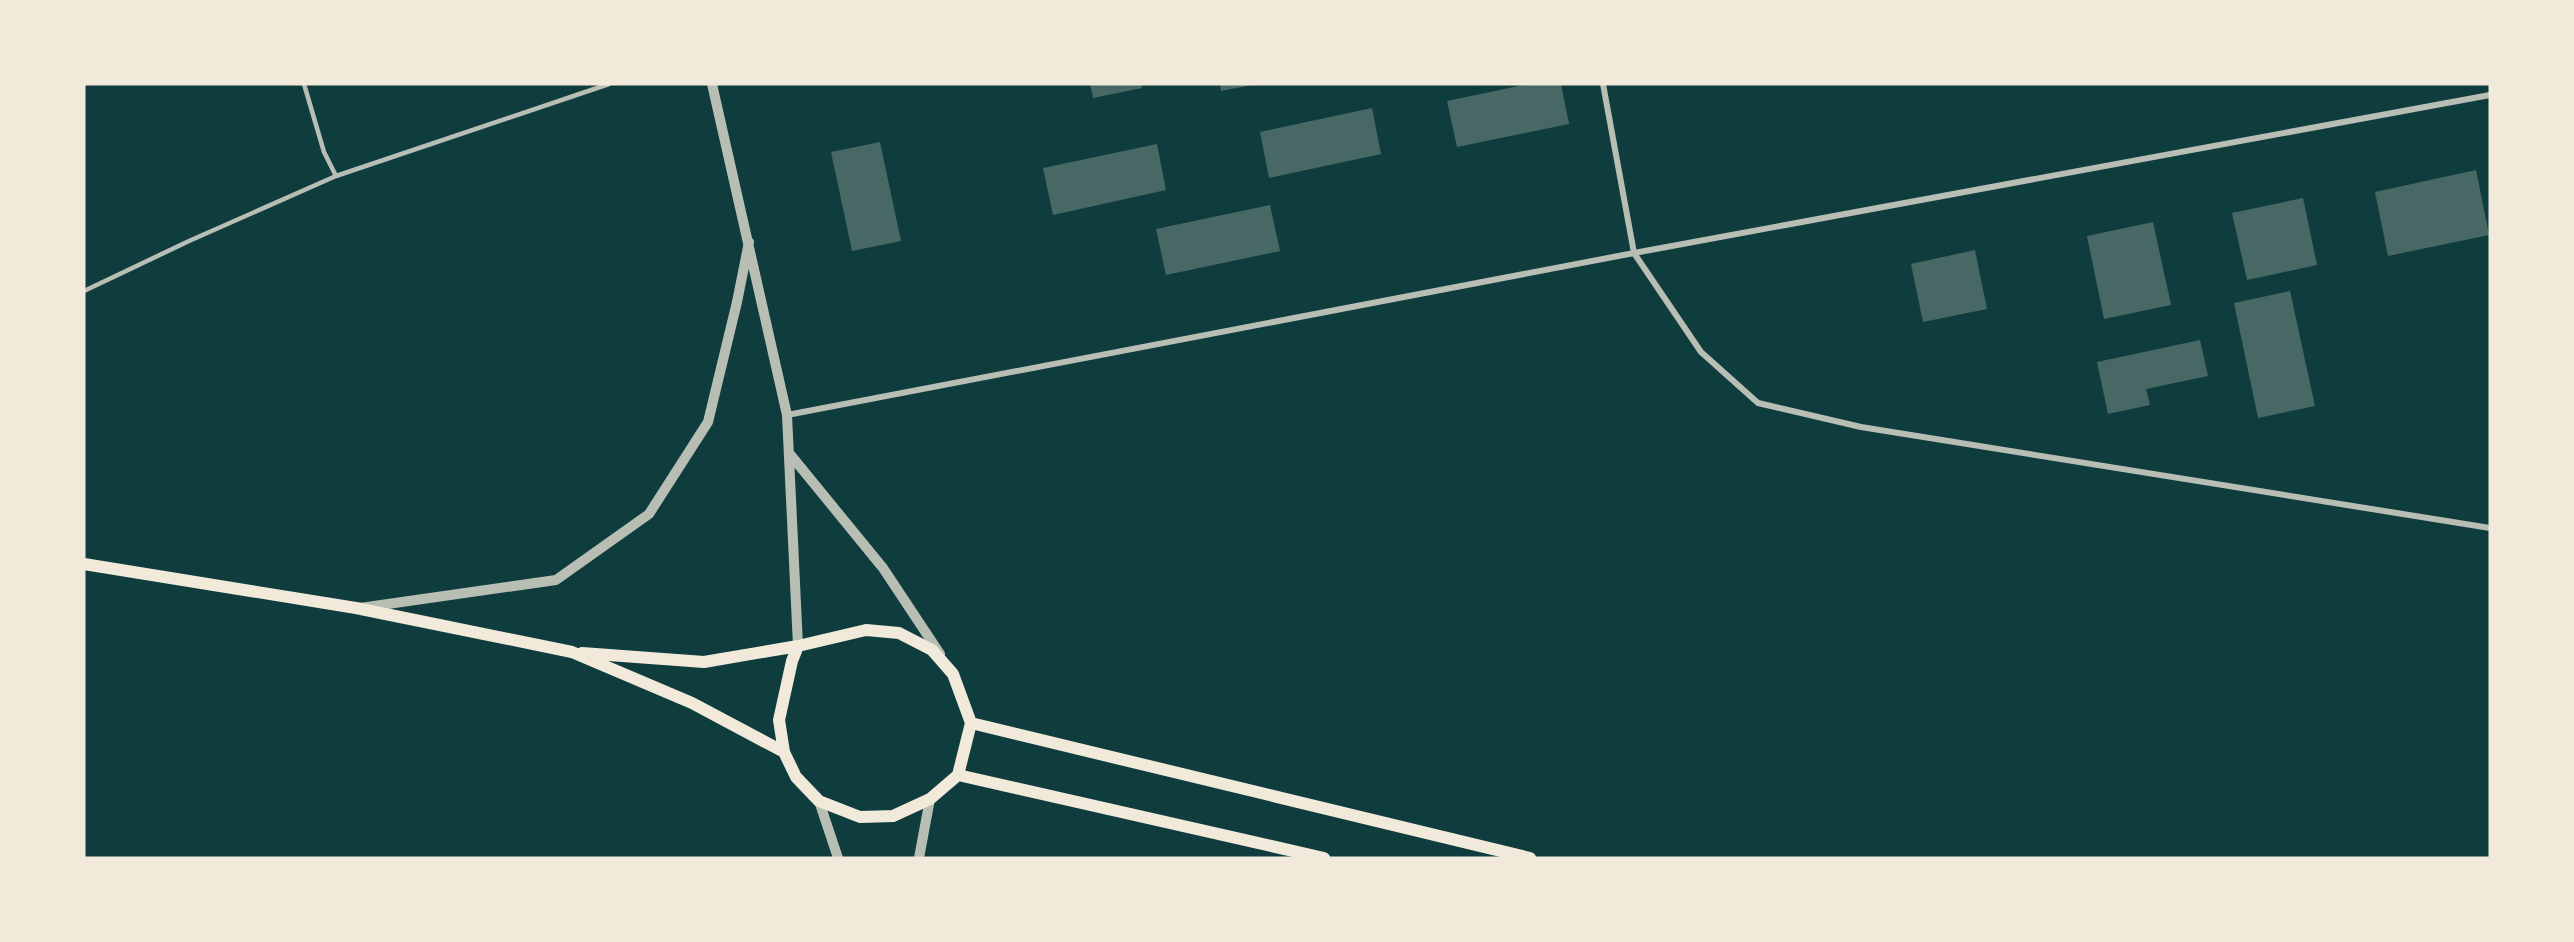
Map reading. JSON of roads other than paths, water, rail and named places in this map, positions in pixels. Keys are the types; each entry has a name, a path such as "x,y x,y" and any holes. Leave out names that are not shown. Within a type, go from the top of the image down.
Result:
{"main road":[{"path":"84,564 356,608 572,652 704,662 798,646 866,630 898,633 932,650 953,674 970,723 958,775 930,799 893,816 860,817 819,801 796,777 783,752 779,720 792,661 798,646"},
{"path":"572,652 692,703 783,752"},
{"path":"970,723 1530,858"},
{"path":"958,775 1324,858"}],"street":[{"path":"712,84 787,416 798,646"},
{"path":"1604,84 1634,253 1701,352 1758,403 1861,427 2490,528"},
{"path":"787,416 1634,253 2490,95"},
{"path":"356,608 556,580 649,514 708,422 749,242"},
{"path":"789,453 884,568 953,674"},
{"path":"919,858 930,799"},
{"path":"819,801 838,858"}],"lane":[{"path":"304,84 324,152 336,176"},
{"path":"84,291 189,241 336,176 609,84"}]}
